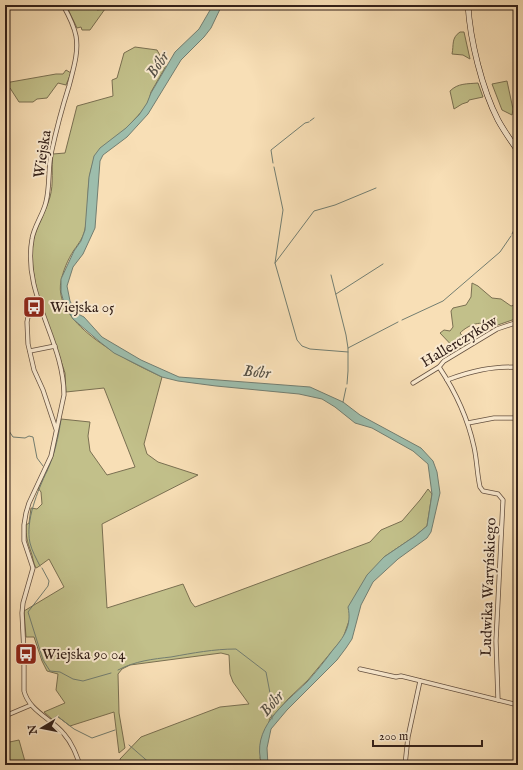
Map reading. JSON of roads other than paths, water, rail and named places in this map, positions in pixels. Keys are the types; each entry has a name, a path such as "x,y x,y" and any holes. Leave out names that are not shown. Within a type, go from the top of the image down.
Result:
{"main road":[{"path":"468,5 469,23 475,53 491,104 503,129 518,151"}],"street":[{"name":"Wiejska","path":"31,705 27,701 24,691 22,613 23,603 33,568 24,541 24,525 29,503 51,456 64,394 64,384 60,361 34,292 30,248 32,237 46,204 52,150 75,64 76,35 63,5"},
{"name":"Wiejska","path":"40,308 32,311 28,317 28,344 34,370 43,390 56,429"},
{"name":"Hallerczyków","path":"413,383 439,367 444,361 498,329 518,322"},
{"path":"30,351 54,346"},
{"path":"439,367 468,423 494,418 518,418"},
{"path":"447,380 479,369 490,367 518,367"},
{"name":"Ludwika Waryńskiego","path":"468,423 474,447 481,490 498,494 502,498 503,503 496,641 498,700"},
{"path":"360,669 396,677 401,676 518,705"},
{"path":"405,765 408,736 420,681"},
{"path":"5,716 31,705 55,724 64,734 72,745 80,765"}],"waterway":[{"path":"310,121 314,118"},
{"path":"273,163 271,150 305,123 309,122"},
{"path":"274,167 283,210 275,263"},
{"path":"348,352 310,349 302,346 297,340 275,263 314,211 335,205 376,188"},
{"path":"512,234 518,222"},
{"path":"402,320 443,301 500,252 511,236"},
{"path":"336,294 383,264"},
{"path":"331,275 348,348"},
{"path":"347,384 348,348 398,322"},
{"path":"343,402 346,388"},
{"path":"47,471 56,446 61,420"},
{"path":"5,425 13,437 33,437 37,458 43,466"},
{"path":"40,566 30,543 29,525 33,506 47,470"},
{"path":"42,568 49,581 48,586 28,612 43,660 50,671 60,672 73,679 83,681 111,673"},
{"name":"Bóbr","path":"118,670 137,662 212,650 236,649 266,672 270,693 272,719"},
{"path":"54,718 57,716 74,729 92,738 115,730"},
{"path":"129,745 152,765"}],"place":[{"name":"Wiejska 05","path":"34,307"},
{"name":"Wiejska 90 04","path":"26,654"}]}
